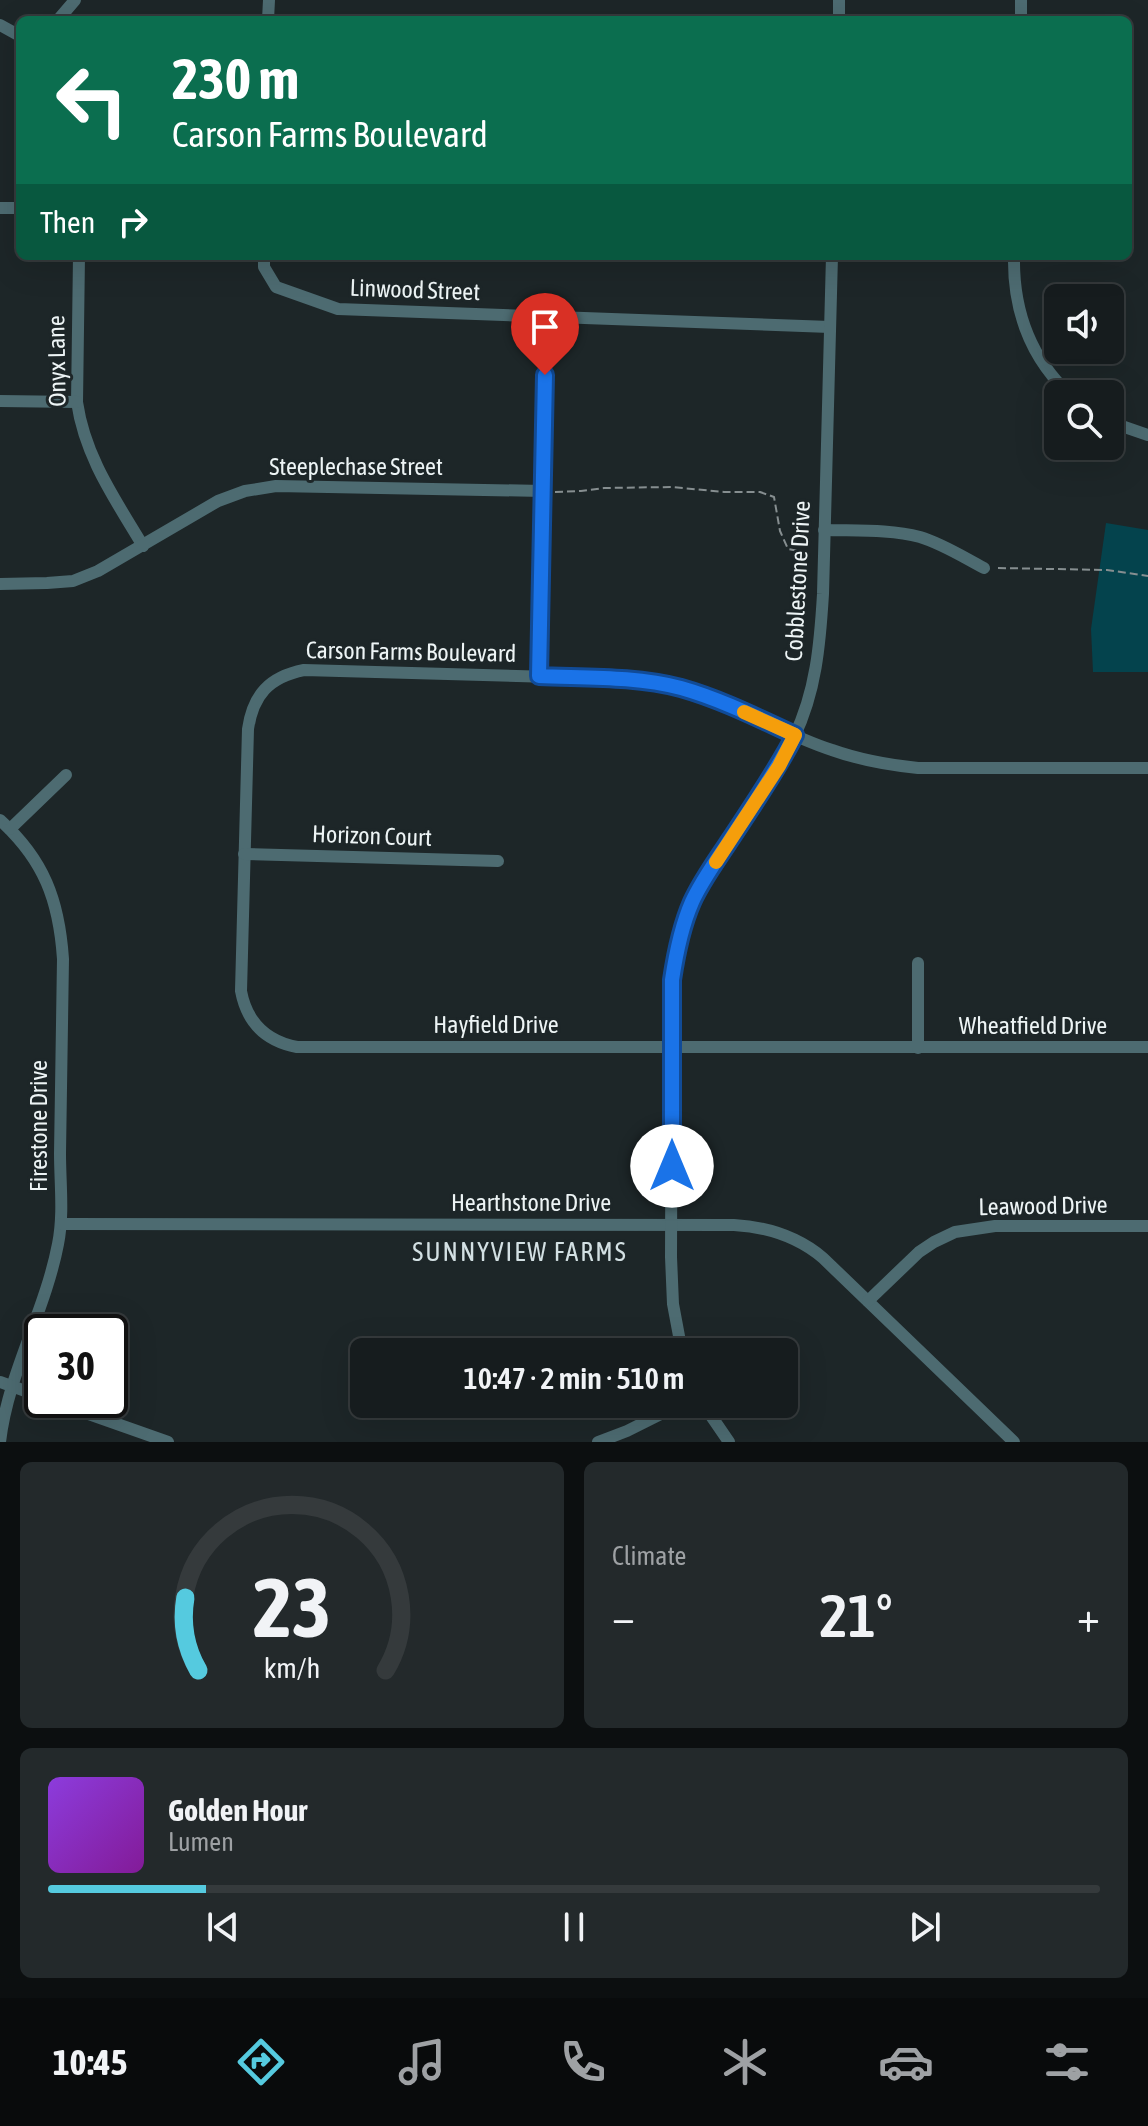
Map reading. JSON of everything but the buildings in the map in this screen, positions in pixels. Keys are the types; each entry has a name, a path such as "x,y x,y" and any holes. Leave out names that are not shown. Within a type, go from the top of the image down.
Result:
{"street":[{"path":"61,16 75,0"},
{"name":"Onyx Lane","path":"79,260 77,402 81,426 94,462 143,546"},
{"name":"Linwood Street","path":"264,260 264,267 276,287 338,309 830,327"},
{"name":"Cobblestone Drive","path":"679,1338 673,1304 672,1225 671,1048 672,980 676,950 693,900 779,766 795,735 812,684 821,640 832,260"},
{"path":"1014,260 1016,299 1022,322 1042,364 1056,380"},
{"path":"539,676 546,317"},
{"path":"0,401 77,402"},
{"path":"1124,427 1148,435"},
{"name":"Steeplechase Street","path":"0,584 73,581 98,571 218,501 245,491 276,486 543,491"},
{"path":"824,530 920,537 984,568"},
{"name":"Carson Farms Boulevard","path":"244,854 250,713 256,700 276,679 304,670 621,679 679,688 710,697 795,735 860,759 918,768 1148,768"},
{"path":"5,824 66,775"},
{"name":"Firestone Drive","path":"0,1442 6,1384 50,1277 61,1224 63,959 60,928 49,886 22,840 5,824"},
{"name":"Horizon Court","path":"244,854 498,861"},
{"name":"Hayfield Drive","path":"244,854 241,991 244,1005 258,1029 283,1044 297,1047 918,1048"},
{"path":"918,963 918,1048"},
{"name":"Wheatfield Drive","path":"918,1048 1148,1047"},
{"name":"Hearthstone Drive","path":"61,1224 734,1225 774,1231 814,1251 1014,1442"},
{"name":"Leawood Drive","path":"868,1301 919,1252 955,1232 995,1226 1148,1226"},
{"path":"100,1418 168,1442"},
{"path":"598,1442 653,1418"},
{"path":"713,1418 729,1442"}],"path":[{"path":"543,491 672,487 760,492 774,497 780,531 788,549 824,554"},
{"path":"984,568 1107,570 1148,576"}],"shaded area":[{"path":"1106,523 1148,530 1148,672 1093,672 1091,629"}],"slow traffic":[{"path":"716,862 779,766 795,735 744,712"}],"district":[{"name":"SUNNYVIEW FARMS","path":"520,1252"}],"route":[{"path":"545,375 539,676 648,681 679,688 710,697 795,735 779,766 706,877 683,924 672,980 672,1166"}]}
